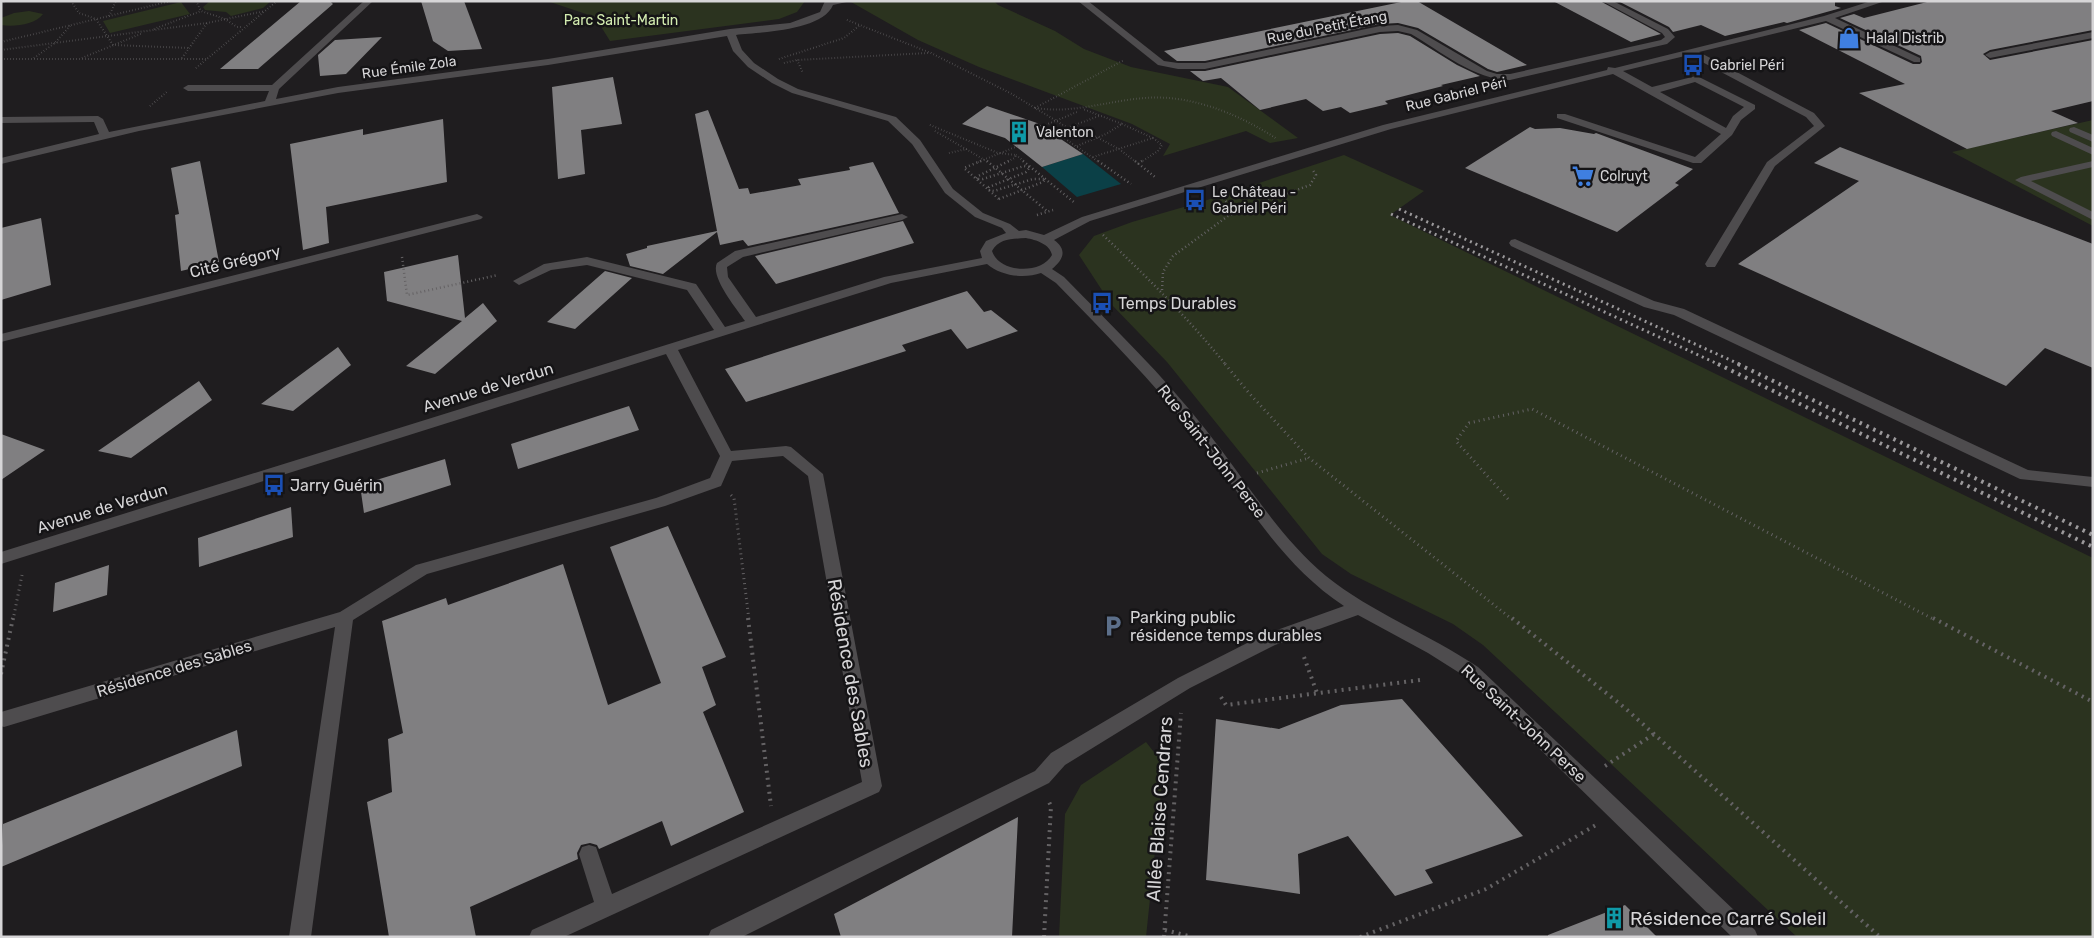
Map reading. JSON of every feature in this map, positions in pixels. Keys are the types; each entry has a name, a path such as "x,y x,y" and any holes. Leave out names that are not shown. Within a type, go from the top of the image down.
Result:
{"street":[{"path":"269,103 275,88 369,1"},
{"path":"823,14 829,2 847,1"},
{"name":"Rue du Petit Étang","path":"1082,1 1160,63 1178,66 1205,66 1380,29 1398,28 1414,32 1484,73 1496,77 1510,77 1592,59 1664,42 1670,37 1665,31 1606,1"},
{"name":"Rue Gabriel Péri","path":"1046,239 1086,218 1387,127 1827,18 1881,1"},
{"name":"Rue Émile Zola","path":"1,161 138,128 338,90 548,62 730,32 792,26 823,14"},
{"path":"1827,18 1918,60"},
{"path":"730,32 738,51 751,65 775,81 795,90 892,119 916,142 949,191 979,215 1006,226 1016,235"},
{"path":"1990,55 2093,35"},
{"path":"1691,52 1810,115 1820,126 1771,164 1711,264"},
{"path":"1592,59 1728,133"},
{"path":"1561,116 1697,161 1728,133 1737,118 1751,106 1696,79 1650,91"},
{"path":"188,88 275,88"},
{"path":"1,120 98,119 105,136"},
{"path":"2074,130 2093,139"},
{"path":"2056,134 2093,152"},
{"path":"2093,164 2021,180 2093,217"},
{"path":"2080,210 2093,207"},
{"name":"Cité Grégory","path":"1,338 477,217"},
{"path":"752,323 722,277 721,266 739,254 902,217"},
{"path":"1026,234 1046,239 1054,244 1057,250 1057,257 1052,264 1043,269 1025,273 1006,271 995,266 989,260 987,254 989,247 994,241 1003,237 1026,234"},
{"path":"1515,242 1649,304 1679,312 2025,475 2093,482"},
{"name":"Avenue de Verdun","path":"1,558 888,280 989,260"},
{"path":"519,281 548,267 587,261 692,287 722,332"},
{"name":"Rue Saint-John Perse","path":"1043,269 1060,280 1151,374 1201,433 1293,554 1319,580 1358,608 1432,646 1460,663 1747,937"},
{"path":"670,348 726,456 716,482"},
{"name":"Résidence des Sables","path":"540,937 872,786 815,474 786,451 726,456"},
{"name":"Résidence des Sables","path":"4,719 345,617 422,569 660,502 716,482"},
{"path":"719,937 1042,777 1058,759 1184,683 1269,640 1358,608"},
{"path":"300,937 345,617"},
{"path":"590,854 606,907"}],"path":[{"path":"1,4 6,1"},
{"path":"71,1 79,13 96,19 113,45 189,48"},
{"path":"109,16 116,1"},
{"path":"1,42 171,1"},
{"path":"196,1 201,11"},
{"path":"193,71 277,1"},
{"path":"79,59 201,11 225,19 238,27 244,27"},
{"path":"1,50 206,24 265,11"},
{"path":"823,14 860,24 931,53 1012,94 1068,128"},
{"path":"181,59 206,24"},
{"path":"772,62 844,38 860,24"},
{"path":"34,59 55,43 71,25"},
{"path":"782,64 797,60 931,53"},
{"path":"1035,108 1123,60 1150,54"},
{"path":"1,59 207,59"},
{"path":"138,128 136,118 172,88"},
{"path":"1035,108 1052,112 1083,109 1146,97 1190,101 1234,117 1278,140"},
{"path":"1043,126 1083,109 1100,115 1153,138 1162,144 1158,151 1138,164"},
{"path":"1100,115 1055,132 1134,186"},
{"path":"1078,146 1122,124"},
{"path":"1074,125 1119,150 1159,179"},
{"path":"928,127 984,159 1047,212"},
{"path":"1093,157 1153,138"},
{"path":"1018,146 964,168 999,199 1042,182 1045,179"},
{"path":"941,155 968,149"},
{"path":"998,153 1016,155 1075,204 1070,205"},
{"path":"1162,291 1163,272 1174,256 1228,216 1310,185 1316,175 1311,166 1295,154"},
{"path":"976,179 978,176 1015,158 1016,155"},
{"path":"976,179 983,179 1024,166 1030,167"},
{"path":"988,190 988,187 1026,172 1030,167"},
{"path":"988,190 994,191 1033,179 1045,179"},
{"path":"1220,196 1232,209 1228,216"},
{"path":"1031,217 1055,210"},
{"path":"1101,232 1190,321 1249,393 1309,458 1625,708 1880,937"},
{"path":"400,236 407,295 497,275 519,281"},
{"path":"1508,499 1456,441 1469,423 1532,409 2093,702"},
{"path":"1254,474 1309,458"},
{"path":"716,482 734,498 774,830"},
{"path":"1,674 27,549"},
{"path":"1304,657 1317,693"},
{"path":"1220,697 1226,705 1420,680"},
{"name":"Allée Blaise Cendrars","path":"1164,937 1184,683"},
{"path":"1584,780 1654,734"},
{"path":"1042,777 1051,806 1044,937"},
{"path":"1360,937 1486,889 1618,813"},
{"path":"1165,930 1192,937"}],"green space":[{"path":"210,1 271,1 263,8 231,16 226,12 205,10 203,7"},
{"name":"Parc Saint-Martin","path":"547,1 805,1 797,12 779,19 610,41 595,17"},
{"path":"994,1 998,5 1055,31 1084,49 1131,67 1228,87 1298,138 1270,143 1246,131 1163,156 1170,144 1132,124 979,67 918,40 851,2"},
{"path":"181,2 190,14 110,33 103,21"},
{"path":"29,11 43,14 30,23 12,26 1,25 1,18 14,13"},
{"path":"2093,120 2093,226 1952,152"},
{"path":"1344,155 1424,191 1390,215 2093,558 2093,937 1797,937 1483,645 1453,624 1351,574 1322,554 1167,362 1111,304 1079,255 1094,236 1132,222 1201,202"},
{"path":"1146,742 1164,765 1146,937 1059,937 1065,814 1081,785"}],"water":[{"path":"1083,154 1121,184 1077,197 1042,167"}],"building":[{"path":"301,1 330,1 333,4 258,69 220,69"},
{"path":"421,1 464,1 482,49 448,51 433,41"},
{"path":"1406,1 1417,1 1527,65 1497,72 1488,69 1418,28 1398,23 1380,24 1205,61 1177,61 1164,51"},
{"path":"1553,1 1600,1 1661,34 1631,42"},
{"path":"1618,1 1835,1 1835,6 1841,8 1787,23 1784,22 1725,36 1701,25 1673,32 1669,27"},
{"path":"1931,1 2093,1 2093,30 1990,50 1983,54 1990,60 2093,40 2093,101 2051,111 2078,123 1967,149 1859,93 1905,84 1799,30 1826,23 1913,64 1920,64 1922,62 1921,56 1840,18 1854,14 1864,18"},
{"path":"1398,33 1410,36 1457,65 1480,76 1441,85 1443,86 1385,101 1388,104 1350,113 1341,107 1323,111 1306,99 1260,110 1221,78 1203,81 1190,71 1205,71 1380,34"},
{"path":"382,37 346,74 320,76 318,55 335,40"},
{"path":"613,77 622,124 581,130 585,174 558,179 552,87"},
{"name":"Valenton","path":"987,106 1037,123 1083,154 1042,167 1005,138 962,124"},
{"path":"708,110 739,189 748,188 750,194 801,185 798,179 850,170 849,167 873,162 899,213 748,246 743,240 720,245 717,232 663,274 630,266 626,254 647,248 647,246 717,231 695,114"},
{"path":"443,119 447,182 326,207 329,243 303,250 290,144 363,129 363,135"},
{"name":"Colruyt","path":"1530,127 1535,129 1560,128 1596,133 1693,169 1675,183 1679,185 1617,232 1465,168"},
{"path":"1840,147 2093,244 2093,368 2045,348 2006,386 1738,264 1859,181 1814,163"},
{"path":"200,161 219,262 181,271 175,215 179,214 171,168"},
{"path":"41,218 51,285 1,300 1,228"},
{"path":"903,221 914,243 776,284 755,256"},
{"path":"458,255 465,318 483,303 497,321 435,374 406,366 462,321 387,301 384,272"},
{"path":"605,271 632,278 575,329 547,322"},
{"path":"967,291 984,312 991,310 1018,331 967,349 951,329 902,345 906,351 746,402 725,369"},
{"path":"338,347 351,365 293,411 261,404"},
{"path":"199,381 212,400 131,458 98,451"},
{"path":"629,406 639,430 518,469 511,444"},
{"path":"1,434 45,450 1,480"},
{"path":"445,459 451,485 364,513 360,485"},
{"path":"291,507 293,537 199,567 198,538"},
{"path":"668,526 726,657 702,667 716,705 703,712 744,812 671,846 662,821 599,849 597,845 590,843 581,845 577,853 578,859 470,907 476,937 389,937 367,802 392,792 388,739 403,733 382,621 446,598 448,605 563,564 608,705 661,683 610,547"},
{"path":"109,565 107,595 53,612 55,583"},
{"path":"1402,699 1523,836 1425,870 1433,883 1395,896 1348,836 1298,854 1300,894 1206,880 1216,719 1279,729 1341,705"},
{"path":"237,730 242,766 1,867 3,824"},
{"path":"1018,817 1012,937 841,937 834,914"},
{"name":"Résidence Carré Soleil","path":"1625,905 1657,937 1548,937 1548,935"}],"railway":[{"path":"1399,209 1741,365"},
{"path":"1391,214 1720,365"},
{"path":"1718,364 2093,547"},
{"path":"1738,364 2093,535"}],"place":[{"name":"Halal Distrib","path":"1849,38"},
{"name":"Gabriel Péri","path":"1693,65"},
{"name":"Valenton","path":"1019,132"},
{"name":"Colruyt","path":"1583,176"},
{"name":"Le Château - Gabriel Péri","path":"1195,200"},
{"name":"Temps Durables","path":"1102,303"},
{"name":"Jarry Guérin","path":"274,485"},
{"name":"Parking public résidence temps durables","path":"1113,626"},
{"name":"Résidence Carré Soleil","path":"1614,918"}]}
